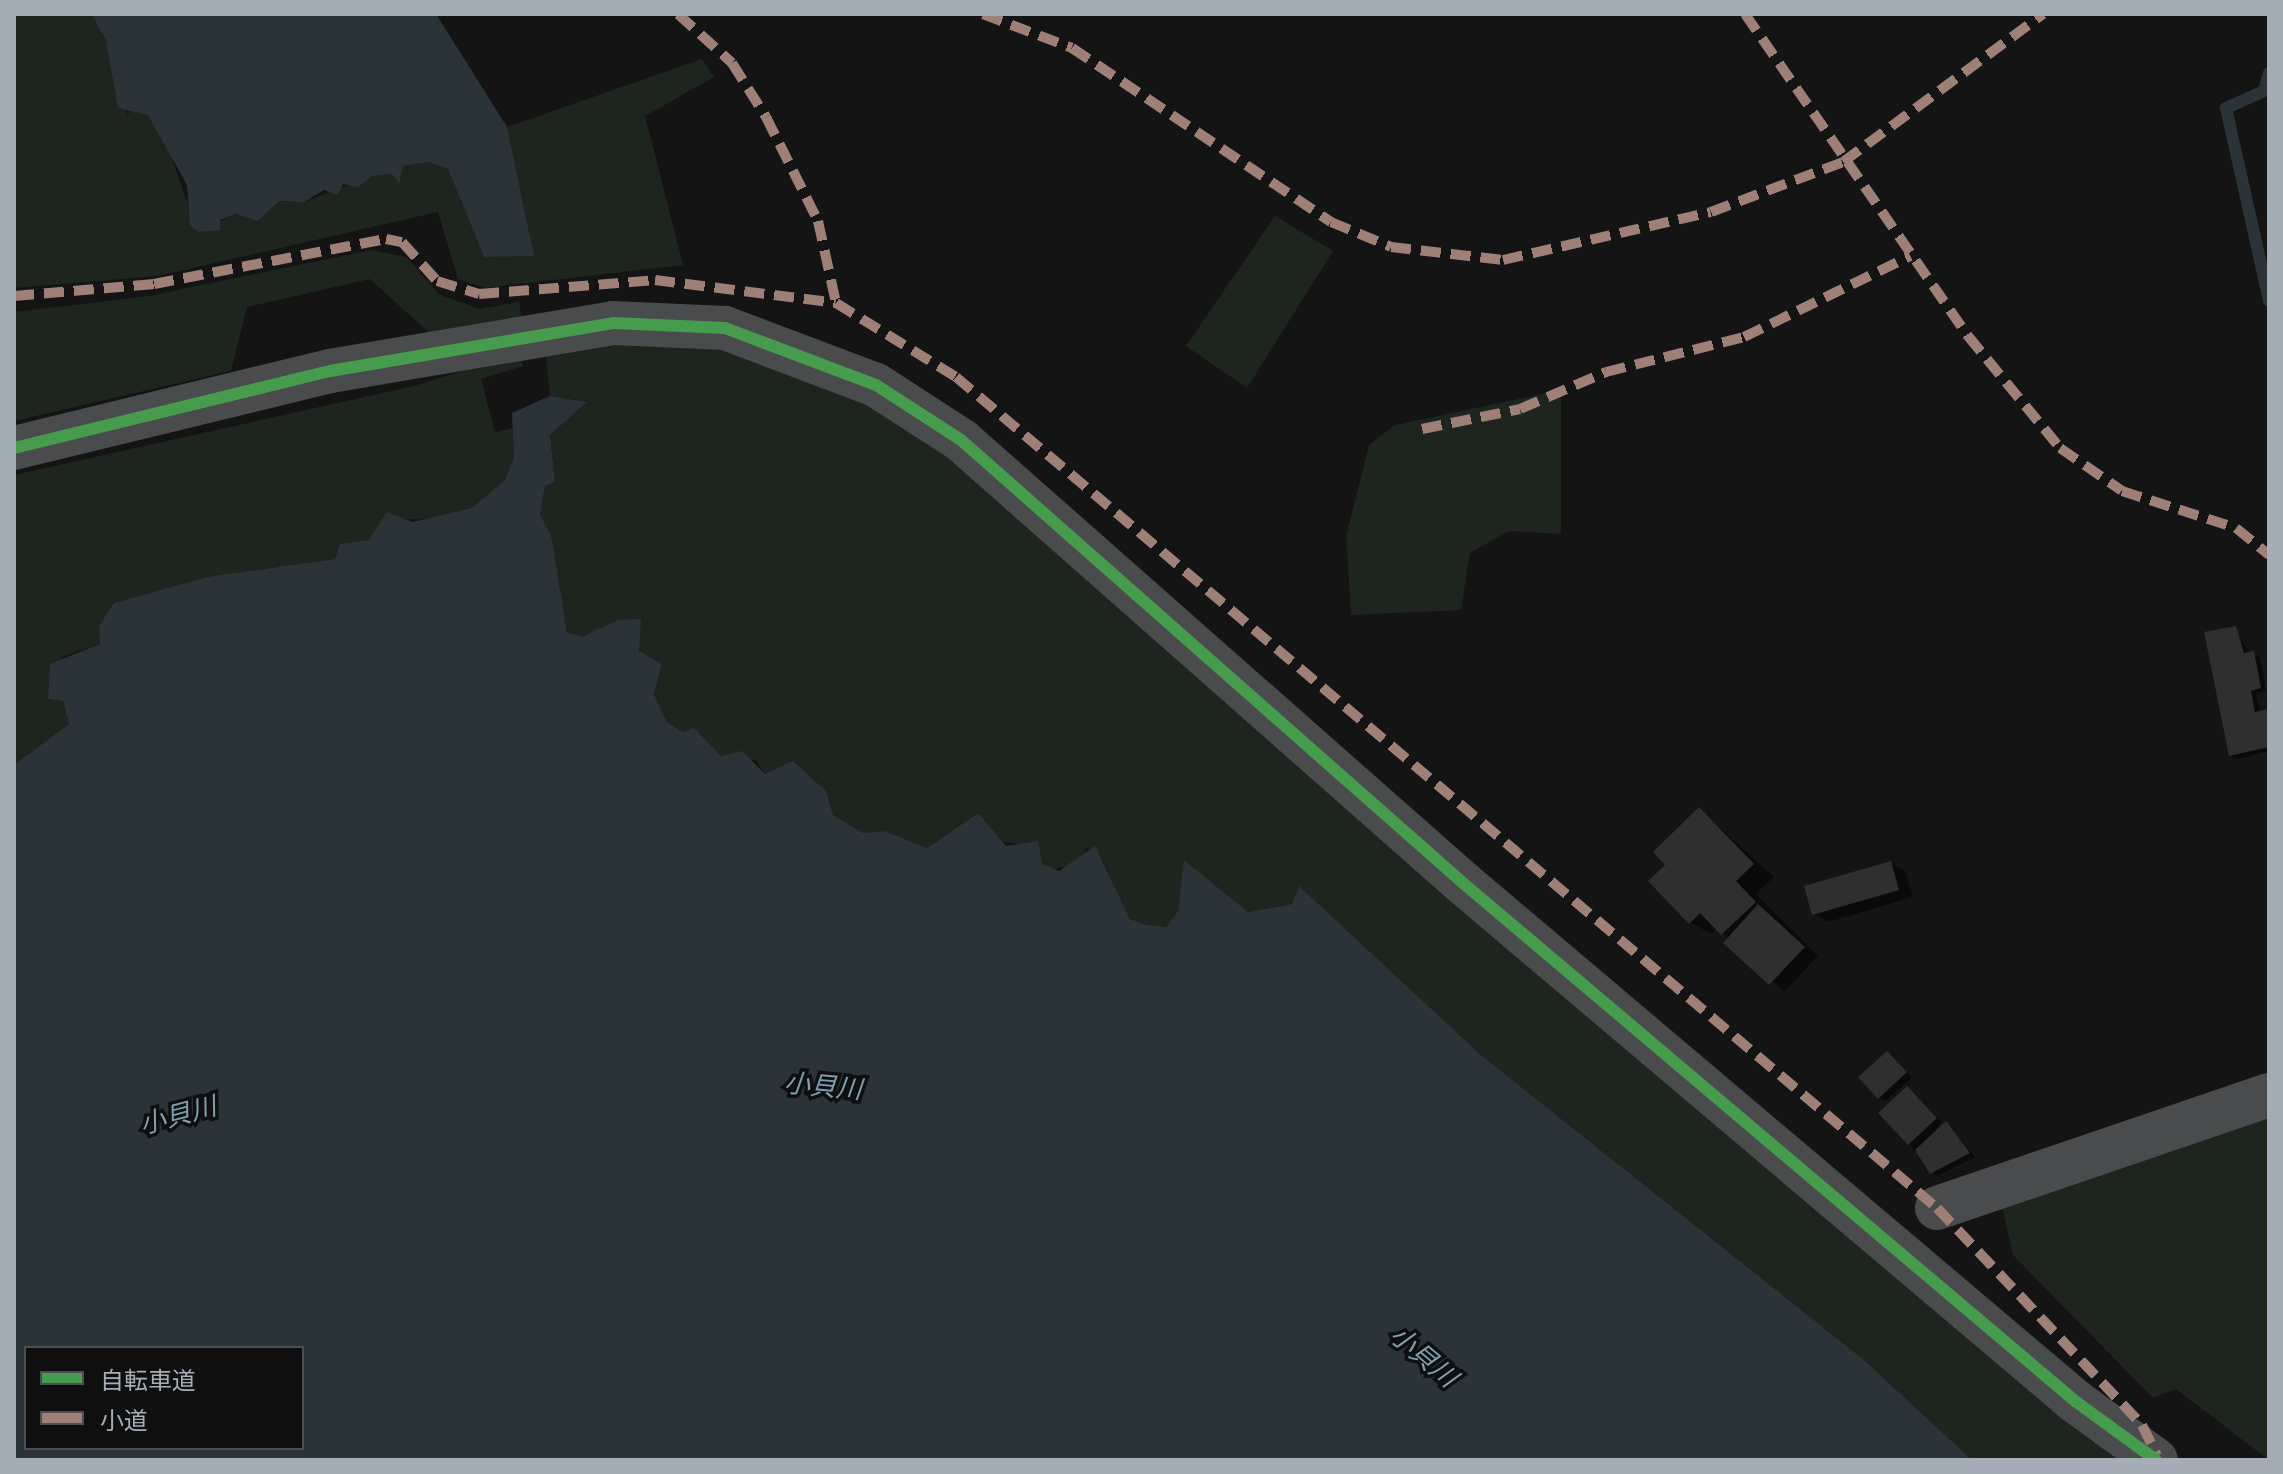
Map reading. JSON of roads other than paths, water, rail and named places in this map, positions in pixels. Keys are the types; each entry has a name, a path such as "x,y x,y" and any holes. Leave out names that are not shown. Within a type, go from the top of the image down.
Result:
{"street":[{"path":"14,448 330,371 613,323 725,328 876,385 961,440 1463,883 2075,1401 2156,1460"},
{"path":"1937,1208 2269,1095"}],"water":[{"path":"91,14 436,14 507,127 534,256 484,257 448,169 428,162 403,166 399,184 392,174 372,176 358,187 343,184 337,195 324,190 304,202 279,201 258,221 236,214 220,220 220,230 198,232 190,225 187,185 148,115 118,108 106,40"},
{"name":"小貝川","path":"550,396 587,402 550,435 555,482 545,486 540,515 551,536 567,632 582,637 617,620 641,619 639,651 662,664 654,694 667,722 683,732 694,728 721,756 742,751 765,774 793,761 826,791 833,815 863,833 885,831 927,848 978,813 1006,846 1038,841 1042,864 1059,871 1095,846 1130,919 1147,925 1166,927 1178,911 1184,860 1248,912 1292,904 1299,886 1481,1055 1864,1360 1972,1460 14,1460 14,765 69,724 63,701 48,699 50,664 100,644 99,626 114,603 208,577 335,559 340,544 369,540 387,512 413,522 472,508 505,480 514,458 512,413"}],"waterway":[{"path":"2269,73 2264,91 2226,108 2269,301"}]}
